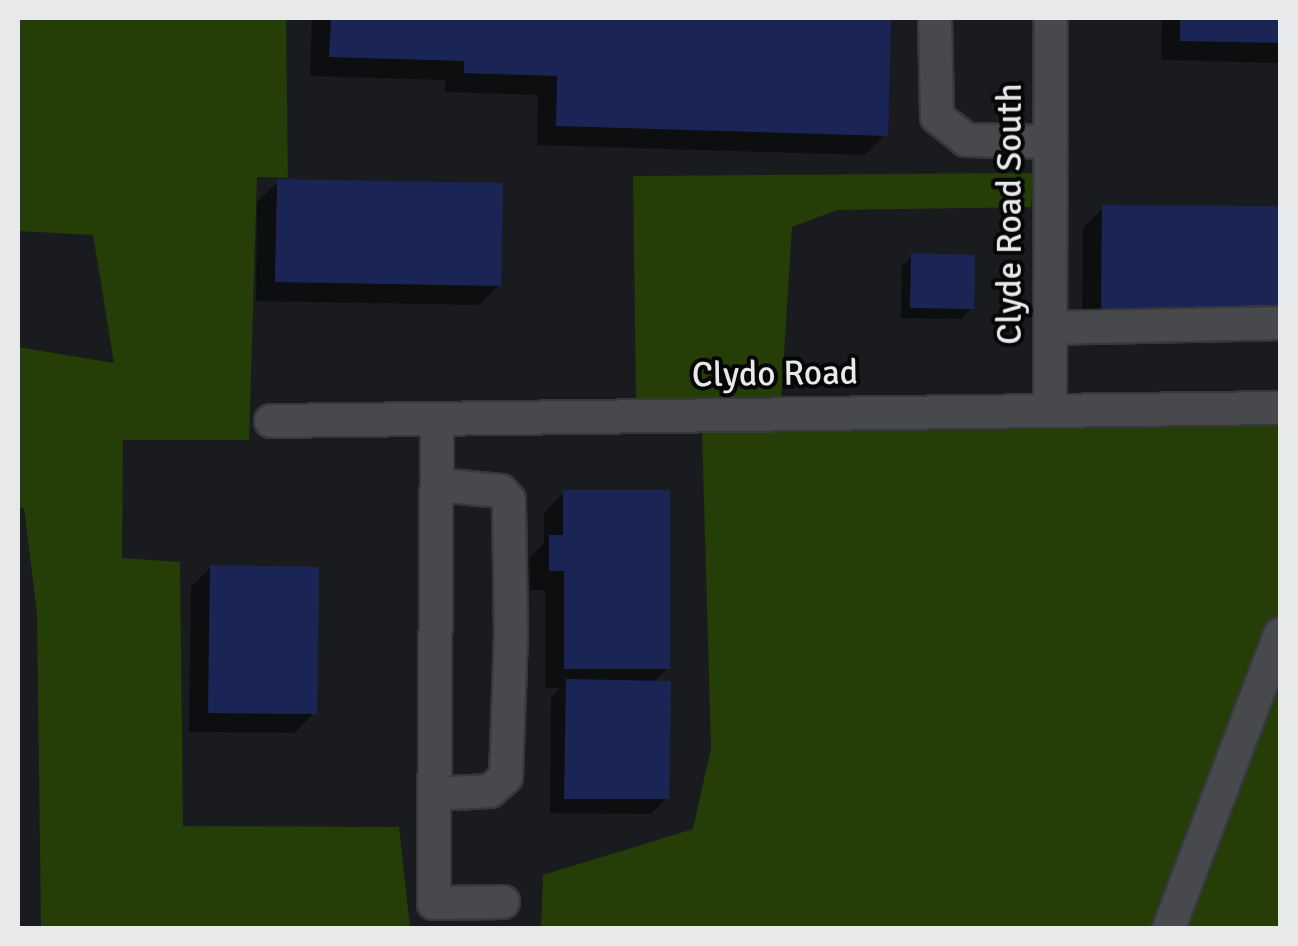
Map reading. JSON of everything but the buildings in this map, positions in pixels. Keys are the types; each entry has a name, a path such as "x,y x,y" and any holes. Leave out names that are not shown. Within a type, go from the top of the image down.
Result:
{"street":[{"path":"934,18 937,117 966,140 1050,142"},
{"name":"Clyde Road South","path":"1050,411 1051,18"},
{"path":"1050,328 1280,323"},
{"name":"Clydo Road","path":"270,421 1280,408"},
{"path":"437,419 434,902 503,902"},
{"path":"434,794 490,791 506,777 511,633 509,500 501,491 437,485"},
{"path":"1170,928 1280,634"}],"green space":[{"path":"18,18 286,18 288,178 257,177 249,440 123,440 122,558 180,562 183,826 399,827 410,928 41,928 37,613 24,508 18,507 18,347 114,363 93,235 18,231"},
{"path":"1034,173 1031,207 837,210 792,227 781,402 636,402 633,176"},
{"path":"1280,418 1280,928 541,928 543,875 693,829 711,748 702,431"}]}
